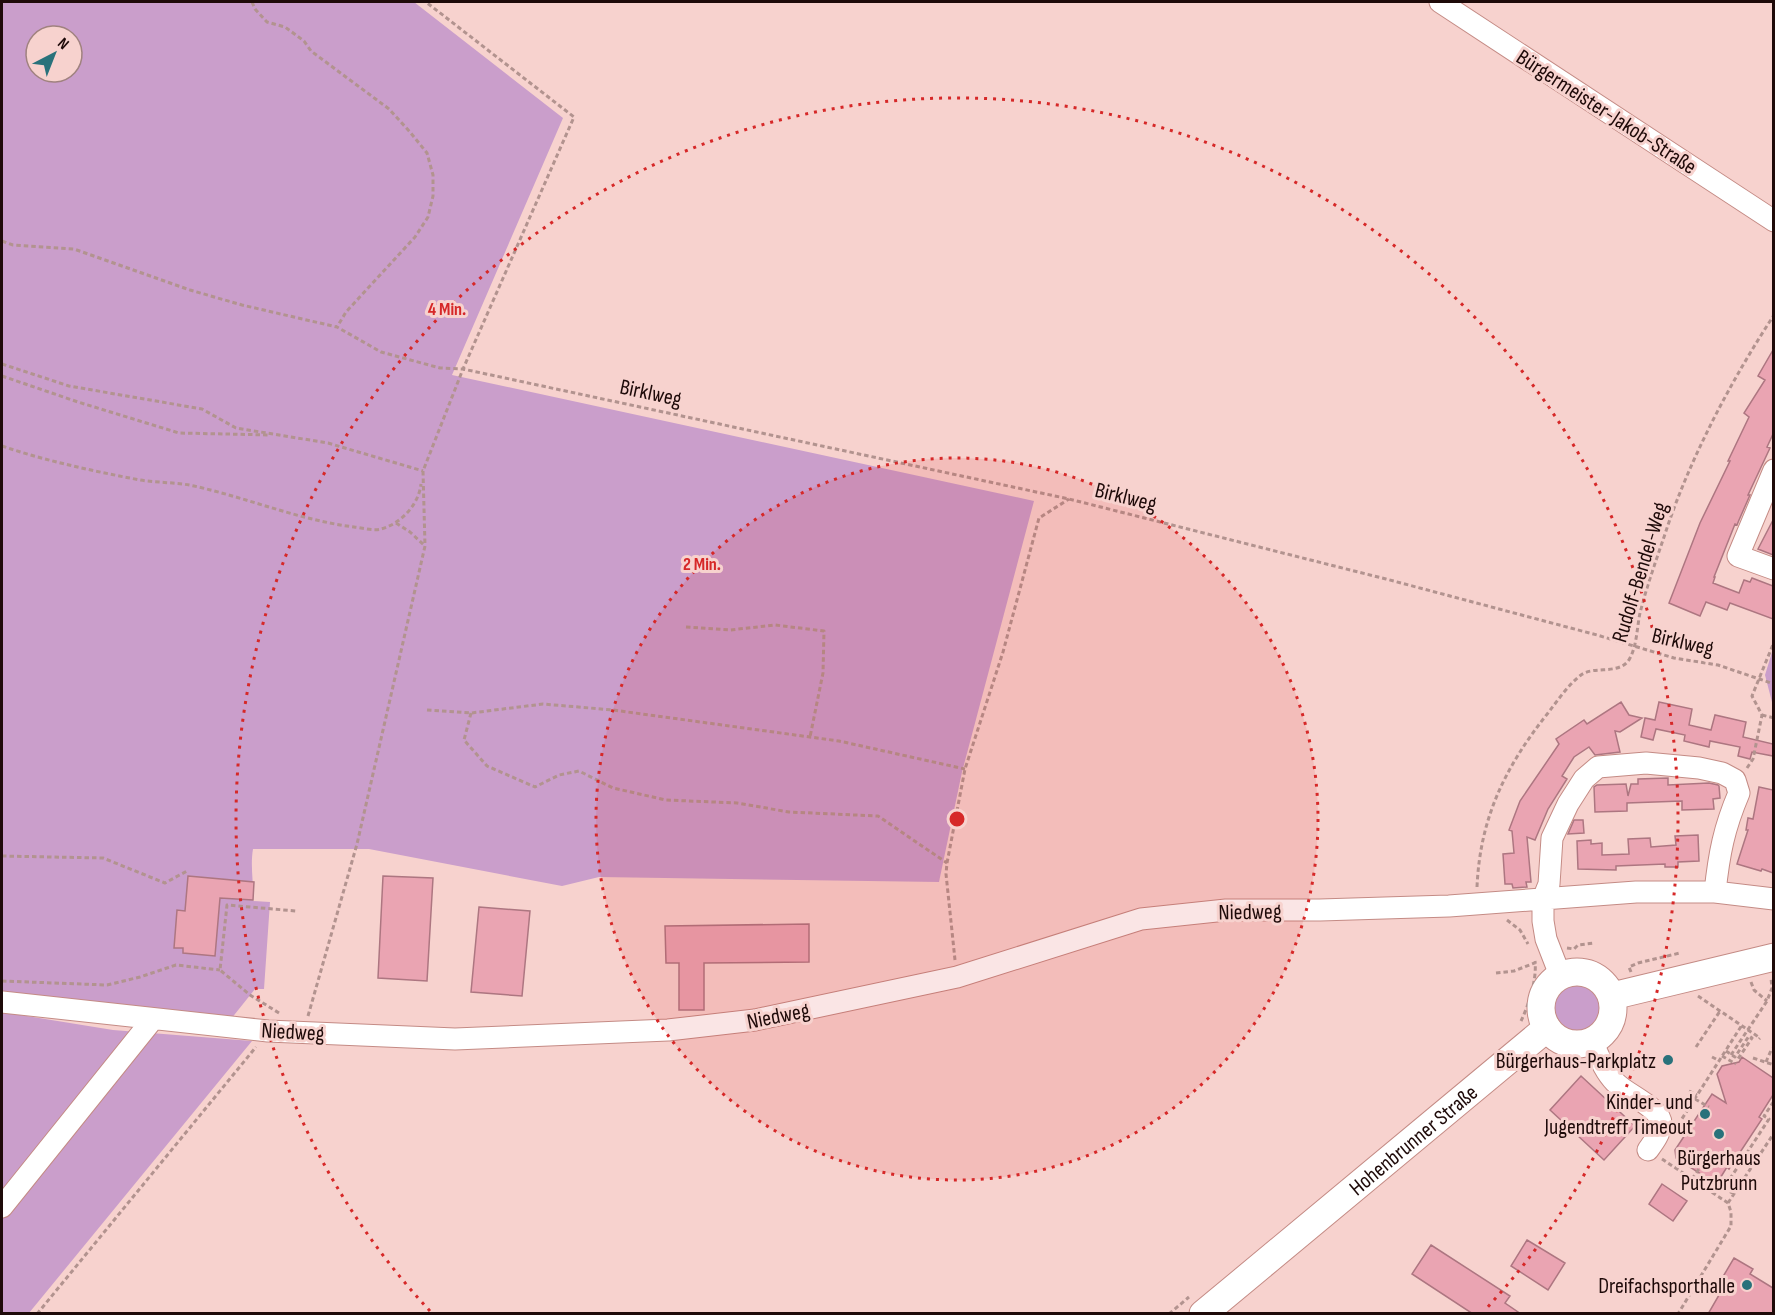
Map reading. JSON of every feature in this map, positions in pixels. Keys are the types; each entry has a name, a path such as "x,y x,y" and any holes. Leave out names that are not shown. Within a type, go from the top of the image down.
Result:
{"main road":[{"path":"1549,964 1591,974 1604,982 1612,996 1614,1006 1612,1017 1601,1035 1582,1044 1563,1041 1547,1028 1541,1014 1542,999 1548,985 1549,964"},
{"path":"1612,996 1772,964"},
{"name":"Hohenbrunner Straße","path":"1203,1314 1547,1028"}],"street":[{"name":"Bürgermeister-Jakob-Straße","path":"1440,2 1773,221"},
{"path":"1773,470 1738,556 1773,569"},
{"path":"1549,964 1543,921 1543,899 1549,884 1552,838 1568,804 1584,779 1598,767 1646,763 1699,768 1722,773 1735,780 1739,793 1727,820 1720,847 1715,892"},
{"name":"Niedweg","path":"2,1002 153,1018 276,1024 303,1032 455,1039 668,1030 755,1020 957,977 1141,919 1226,910 1449,906 1636,892 1715,892 1773,899"},
{"path":"2,1207 153,1018"},
{"path":"1592,1041 1615,1083 1653,1109 1659,1116 1662,1124 1648,1150"}],"path":[{"path":"252,2 267,22 285,27 304,41 311,51 389,109 427,153 433,176 434,196 428,218 415,237 346,312 337,327"},
{"path":"2,446 62,463 142,481 192,486 286,513 338,525 380,530 402,520 420,493 423,471 463,369 574,117 426,2"},
{"name":"Birklweg","path":"2,241 13,245 74,249 190,290 242,305 337,327 381,352 440,368 463,369 1069,499 1386,579 1674,658 1718,665 1773,684"},
{"name":"Rudolf-Bendel-Weg","path":"1477,904 1478,860 1484,830 1494,801 1516,759 1540,722 1574,681 1590,670 1621,666 1630,657 1650,580 1690,470 1747,357 1773,315"},
{"path":"2,364 69,386 202,409 236,428 328,443 423,471"},
{"path":"2,376 179,433 283,436"},
{"path":"303,1032 357,844 425,546 423,471"},
{"path":"957,977 946,874 965,769 1003,652 1039,519 1069,499"},
{"path":"396,523 425,546"},
{"path":"686,627 730,630 775,625 824,631 823,673 810,737"},
{"path":"1735,780 1753,759 1762,716 1752,696 1773,642"},
{"path":"428,710 471,713 543,704 613,710 839,741 965,769"},
{"path":"471,713 464,740 487,766 535,787 559,776 579,771 613,788 666,800 736,803 789,812 878,816 947,863"},
{"path":"1762,716 1773,718"},
{"path":"2,856 102,858 165,883 187,871"},
{"path":"1477,904 1502,916 1520,930 1549,964"},
{"path":"220,970 227,905 296,911"},
{"path":"1496,973 1549,964 1564,948 1574,949 1578,945 1594,943"},
{"path":"1629,967 1680,953"},
{"path":"1731,1055 1772,988 1772,964"},
{"path":"2,981 107,985 176,965 220,970 250,994 276,1024 37,1314"},
{"path":"1690,991 1748,1029 1759,1039"},
{"path":"1696,1047 1720,1011"},
{"path":"1676,1129 1742,1025"},
{"path":"1726,1051 1735,1057 1749,1036 1752,1038 1738,1059 1740,1060"},
{"path":"1766,1062 1772,1048"},
{"path":"1722,1056 1736,1064"},
{"path":"1712,1057 1720,1061"},
{"path":"1753,1058 1773,1065"},
{"path":"1689,1091 1709,1107"},
{"path":"1734,1194 1724,1188 1768,1119 1764,1116 1773,1101"},
{"path":"1728,1203 1773,1132"},
{"path":"1648,1150 1728,1203 1731,1212 1731,1226 1678,1314"},
{"path":"1692,1179 1703,1162"}],"shaded area":[{"path":"2,2 414,2 563,118 452,375 1034,501 962,772 939,882 599,877 562,886 369,849 253,849 253,901 270,902 264,989 255,989 231,1019 2,991"},
{"path":"1773,649 1773,706 1765,675"},
{"path":"1572,981 1582,981 1595,988 1602,1001 1602,1011 1595,1024 1582,1031 1572,1031 1563,1027 1556,1020 1552,1011 1552,1001 1556,992 1563,985"},
{"path":"2,1012 113,1030 252,1041 29,1313 2,1313"}],"building":[{"path":"1773,350 1773,434 1767,447 1770,448 1737,525 1735,524 1713,583 1739,593 1744,580 1750,582 1752,578 1773,586 1773,619 1730,603 1727,610 1706,602 1700,616 1669,603 1700,523 1749,417 1744,413 1765,380 1758,376"},
{"path":"1773,520 1773,555 1758,549"},
{"path":"1621,702 1629,715 1642,718 1620,732 1615,731 1620,752 1595,755 1589,747 1574,757 1562,776 1567,779 1548,809 1535,840 1527,837 1531,882 1526,882 1527,887 1513,888 1512,884 1505,884 1503,854 1514,853 1512,831 1509,830 1520,801 1559,744 1556,739 1584,720 1587,724"},
{"path":"1659,702 1692,709 1689,725 1711,730 1715,715 1746,722 1743,737 1773,744 1773,756 1752,752 1750,759 1738,756 1740,747 1710,741 1709,747 1684,741 1685,735 1656,729 1653,740 1641,737 1645,718 1655,720"},
{"path":"1668,778 1668,785 1709,783 1718,785 1720,798 1713,799 1714,809 1682,810 1682,801 1627,803 1627,811 1595,812 1594,787 1597,785 1626,784 1628,796 1631,784 1638,784 1638,779"},
{"path":"1759,787 1773,790 1773,873 1737,864 1748,830 1746,830 1748,818 1753,819"},
{"path":"1574,820 1583,820 1584,833 1568,834"},
{"path":"1698,835 1699,861 1678,862 1678,867 1665,867 1665,864 1616,866 1616,870 1578,869 1577,841 1591,840 1591,844 1602,843 1602,855 1629,854 1628,839 1650,838 1651,847 1676,845 1675,836"},
{"path":"188,876 254,882 253,900 220,898 215,956 183,953 183,948 174,948 177,910 185,911"},
{"path":"383,876 433,878 427,981 378,978"},
{"path":"479,907 530,911 522,996 471,992"},
{"path":"809,924 809,962 704,963 704,1010 679,1010 679,963 666,963 665,926"},
{"name":"Bürgerhaus Putzbrunn","path":"1742,1057 1773,1078 1773,1095 1759,1117 1762,1119 1729,1169 1727,1167 1719,1180 1713,1182 1676,1158 1675,1150 1712,1094 1726,1103 1717,1074 1722,1066 1739,1062"},
{"path":"1581,1076 1635,1126 1604,1160 1550,1110"},
{"path":"1662,1184 1687,1201 1673,1221 1649,1204"},
{"path":"1527,1240 1565,1263 1548,1290 1511,1266"},
{"path":"1431,1245 1510,1296 1505,1303 1521,1314 1473,1314 1412,1274"},
{"name":"Dreifachsporthalle","path":"1734,1258 1753,1269 1750,1274 1773,1288 1773,1314 1708,1314 1726,1283 1721,1280"}],"place":[{"name":"Bürgerhaus-Parkplatz","path":"1668,1060"},
{"name":"Kinder- und Jugendtreff Timeout","path":"1705,1114"},
{"name":"Bürgerhaus Putzbrunn","path":"1719,1134"},
{"name":"Dreifachsporthalle","path":"1747,1285"}]}
